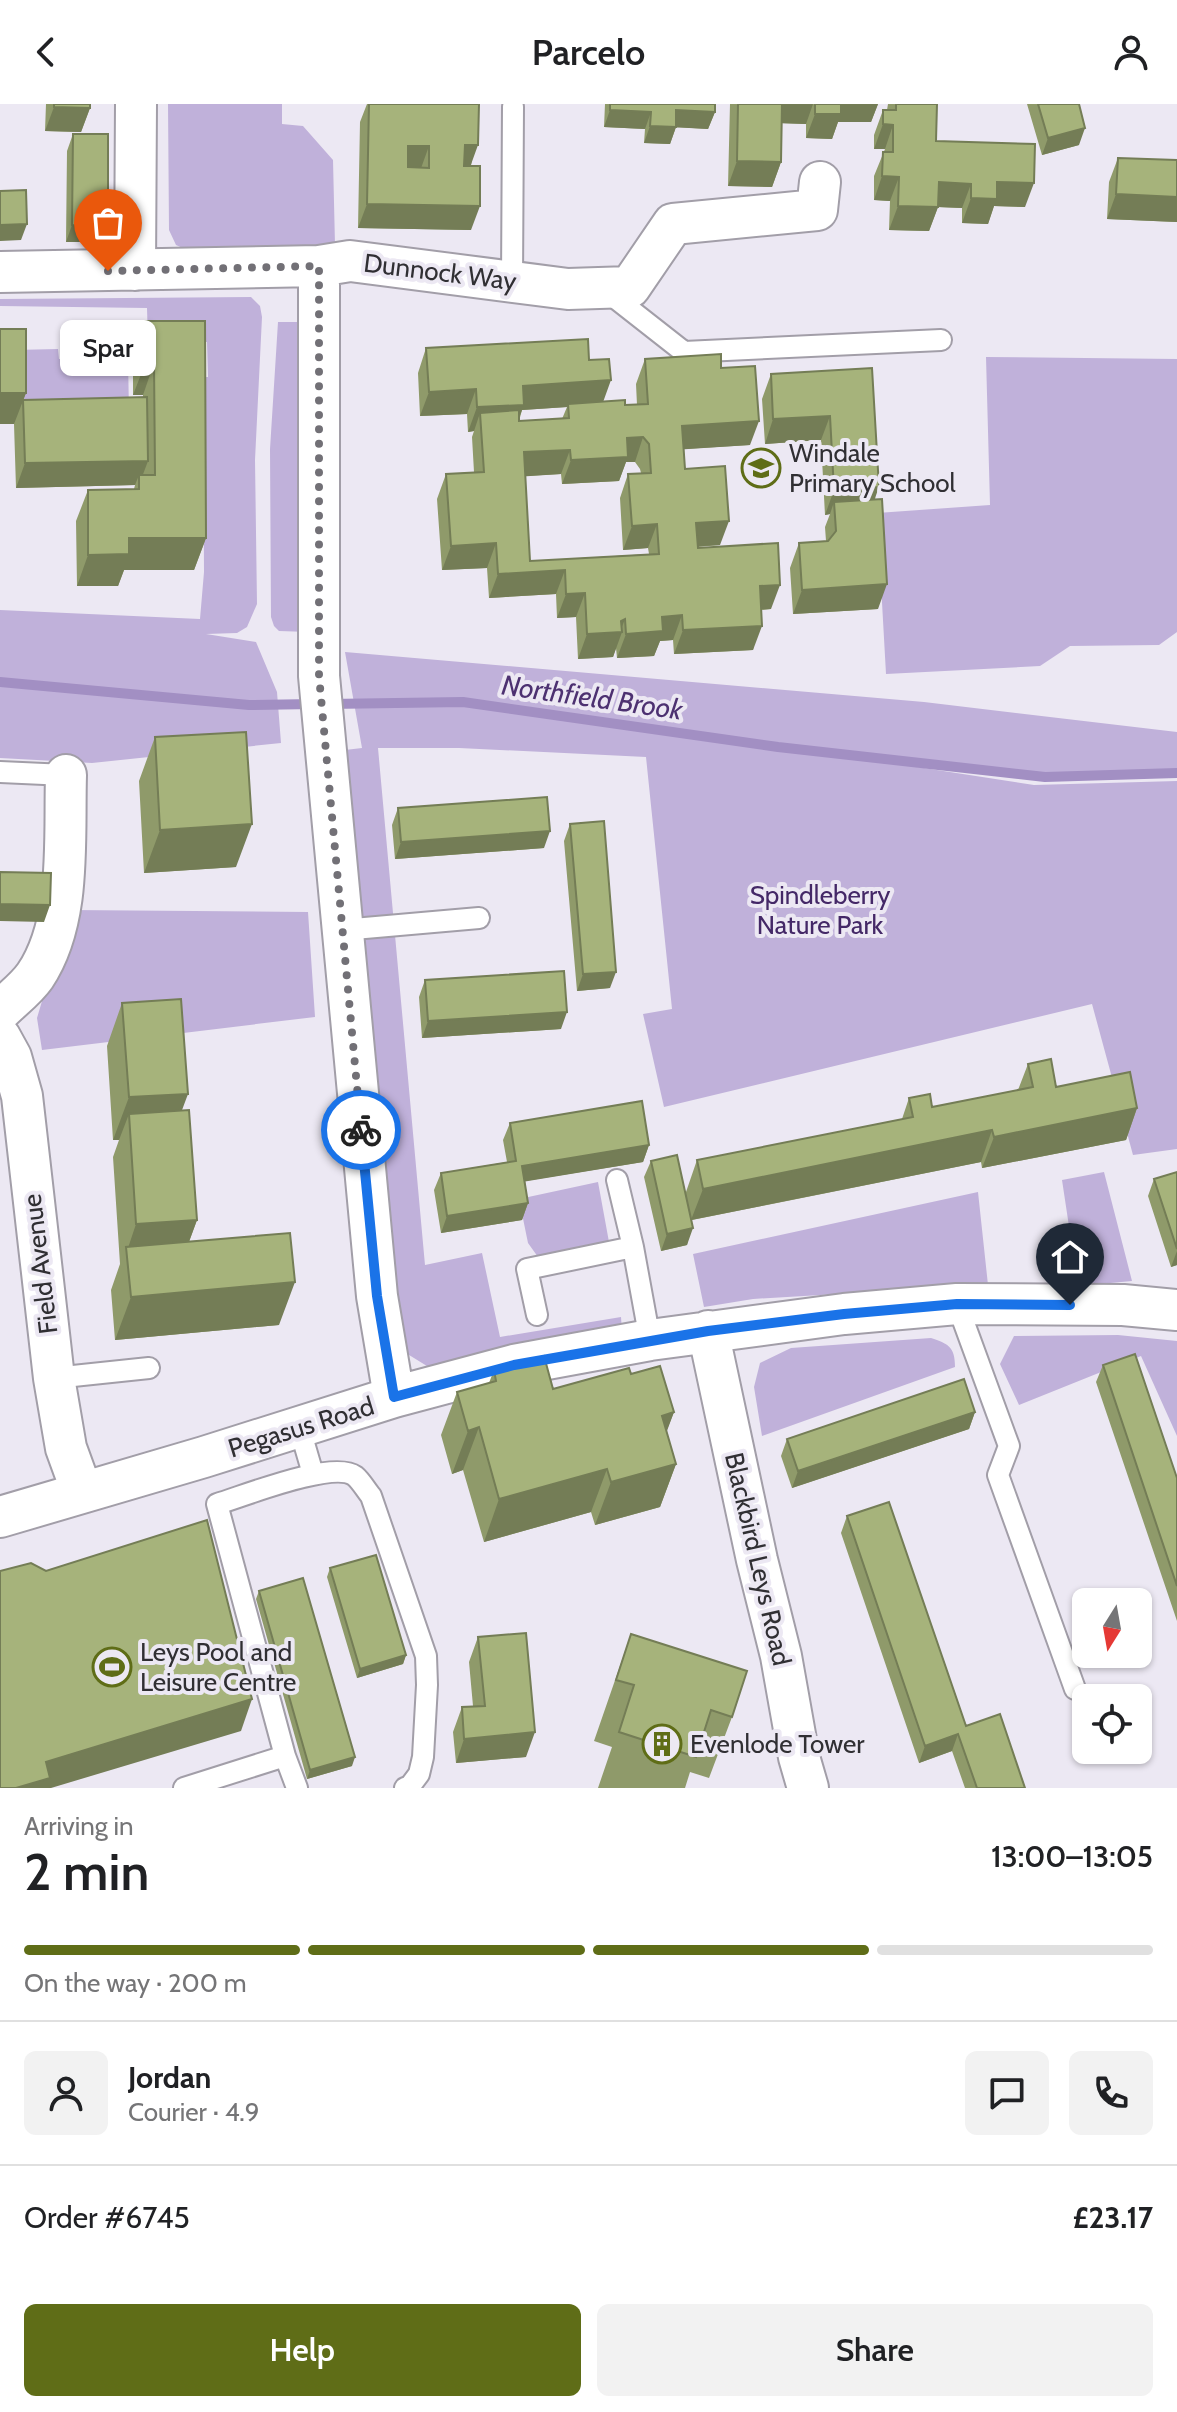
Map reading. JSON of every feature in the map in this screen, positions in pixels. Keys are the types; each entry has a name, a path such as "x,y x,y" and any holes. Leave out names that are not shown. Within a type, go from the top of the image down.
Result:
{"street":[{"path":"135,270 136,104"},
{"name":"Dunnock Way","path":"0,272 319,266 350,261 568,289 630,287 673,224 817,210 820,182"},
{"path":"319,266 321,686 377,1296 394,1397"},
{"path":"0,1011 35,977 53,941 62,904 66,775"},
{"name":"Field Avenue","path":"0,1037 11,1057 22,1096 54,1378 66,1448 82,1492"},
{"name":"Pegasus Road","path":"0,1517 394,1397 514,1365 650,1340 844,1314 957,1304 1123,1305 1177,1310"},
{"name":"Blackbird Leys Road","path":"708,1331 808,1788"}],"lane":[{"path":"512,282 513,107"},
{"path":"601,288 684,352 941,340"},
{"path":"0,772 66,775"},
{"path":"342,930 479,918"},
{"path":"617,1180 650,1340"},
{"path":"537,1315 527,1269 633,1247"},
{"path":"957,1304 1009,1446 998,1475 1073,1684"},
{"path":"54,1378 149,1368"},
{"path":"299,1426 313,1474"},
{"path":"297,1788 285,1756 217,1504 313,1474 340,1471 355,1476 371,1496 426,1656 423,1757 419,1774 409,1787"},
{"path":"184,1788 285,1756"}],"green space":[{"path":"168,104 282,104 282,124 303,126 333,160 335,245 187,250 176,245 169,230"},
{"path":"251,297 260,306 262,317 255,460 257,604 247,627 237,633 206,634 256,642 277,692 281,743 92,763 0,758 0,610 200,619 204,572 203,377 208,377 207,342 148,342 147,308 0,306 0,299"},
{"path":"278,322 309,322 309,632 279,631 271,617 270,449"},
{"path":"58,349 59,359 128,358 129,413 14,424 14,350"},
{"path":"986,357 1177,359 1177,632 1159,645 1070,646 1040,666 886,674 877,513 990,505"},
{"name":"Spindleberry Nature Park","path":"345,652 924,702 1177,732 1177,773 1045,777 820,752 1034,785 1177,781 1177,1149 1133,1155 1092,1004 664,1107 643,1014 672,1009 646,757 459,748 378,748 425,1265 482,1253 500,1337 621,1317 622,1332 435,1371 401,1350 345,750 362,748"},
{"path":"69,910 308,912 315,1017 42,1050 37,1018"},
{"path":"1104,1172 1132,1281 1078,1286 1062,1180"},
{"path":"598,1182 609,1242 538,1257 528,1243 519,1199"},
{"path":"978,1192 988,1285 753,1299 704,1307 693,1254"},
{"path":"1118,1335 1177,1341 1177,1436 1141,1356 1019,1405 1000,1364 1014,1336"},
{"path":"931,1338 949,1347 954,1354 955,1367 762,1436 754,1387 760,1363 791,1348"}],"building":[{"path":"54,104 90,104 90,108 54,107"},
{"path":"369,104 479,104 478,145 465,145 464,166 480,166 480,206 367,204","holes":["408,146 429,146 429,168 408,167"]},
{"path":"610,104 715,104 715,112 676,110 676,127 650,126 651,112 610,110"},
{"path":"738,104 782,104 781,162 737,161"},
{"path":"815,104 841,104 841,114 815,114"},
{"path":"896,104 937,104 936,141 1035,144 1034,183 997,182 997,199 971,198 971,184 939,182 938,207 898,206 899,177 882,176 883,152 893,152 893,125 883,124 883,110 896,110"},
{"path":"1038,104 1079,104 1085,128 1048,138"},
{"path":"73,134 108,134 108,226 72,225"},
{"path":"1118,158 1177,160 1177,197 1116,194"},
{"path":"26,190 27,224 0,225 0,191"},
{"path":"145,321 205,321 206,538 129,538 129,554 88,555 88,490 139,489 139,475 155,475 154,363 145,364"},
{"path":"0,329 26,329 26,393 0,393"},
{"path":"588,339 589,360 609,359 611,380 523,386 524,405 477,407 476,389 429,392 426,348"},
{"path":"721,354 721,368 755,366 759,421 682,426 685,469 725,466 729,521 696,523 698,548 778,543 780,585 760,586 762,626 683,630 682,615 662,617 663,631 626,634 625,619 621,621 622,632 587,634 585,593 566,594 565,570 498,574 496,543 451,546 446,474 484,472 480,413 519,410 519,421 569,418 568,404 625,400 625,405 648,404 645,359","holes":["643,437 649,444 651,473 628,474 632,526 657,524 659,554 530,561 524,452 570,450 571,460 628,457 627,438"]},
{"path":"872,368 879,487 834,490 830,416 773,419 771,374"},
{"path":"147,397 148,461 25,463 23,400"},
{"path":"882,499 887,584 802,590 799,543 828,541 836,531 834,502"},
{"path":"246,732 252,824 160,830 155,737"},
{"path":"547,797 550,831 401,842 398,808"},
{"path":"604,821 616,972 583,974 570,824"},
{"path":"0,872 51,873 50,905 0,904"},
{"path":"564,971 567,1012 428,1021 425,980"},
{"path":"181,999 188,1094 129,1097 122,1003"},
{"path":"1051,1059 1056,1087 1130,1072 1137,1108 994,1137 992,1130 703,1189 697,1160 913,1117 909,1098 930,1094 932,1107 1033,1087 1028,1064"},
{"path":"642,1101 649,1145 522,1166 528,1203 447,1216 441,1173 516,1161 510,1123"},
{"path":"189,1110 197,1220 136,1224 129,1114"},
{"path":"677,1155 693,1228 667,1234 651,1161"},
{"path":"1177,1172 1177,1249 1154,1179"},
{"path":"290,1233 295,1282 131,1297 126,1247"},
{"path":"1135,1354 1177,1478 1177,1586 1103,1365"},
{"path":"544,1356 553,1389 629,1368 631,1374 660,1366 674,1412 662,1416 676,1464 611,1482 607,1469 499,1499 479,1427 468,1431 457,1392 496,1381 494,1370"},
{"path":"964,1379 975,1412 798,1471 787,1439"},
{"path":"889,1502 966,1726 1000,1714 1025,1788 977,1788 958,1734 925,1746 847,1516"},
{"name":"Leys Pool and Leisure Centre","path":"207,1520 252,1699 46,1762 50,1778 16,1788 0,1788 0,1571 31,1563 46,1571"},
{"path":"376,1555 406,1655 360,1669 330,1568"},
{"path":"303,1578 355,1757 310,1770 259,1591"},
{"path":"526,1633 535,1732 464,1739 462,1707 485,1706 478,1637"},
{"path":"631,1634 747,1671 732,1717 711,1710 696,1757 619,1732 634,1685 616,1680"}],"waterway":[{"name":"Northfield Brook","path":"0,682 249,705 313,704"},
{"name":"Northfield Brook","path":"329,704 463,702 778,747 1045,777 1177,773"}],"way so far":[{"path":"108,271 319,266 319,676 361,1130"}],"place":[{"name":"Spar","path":"108,271"},
{"name":"Windale Primary School","path":"761,468"},
{"name":"Leys Pool and Leisure Centre","path":"112,1667"},
{"name":"Evenlode Tower","path":"662,1744"}],"route":[{"path":"361,1130 377,1296 394,1397 514,1365 708,1331 957,1304 1070,1305"}]}
